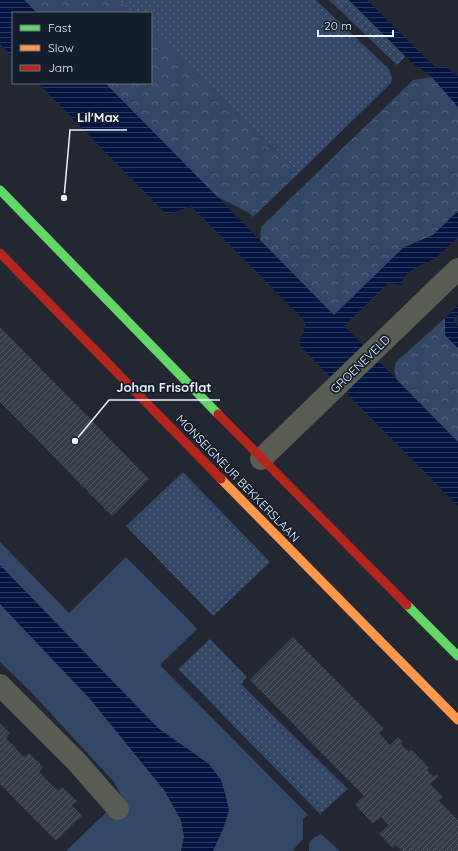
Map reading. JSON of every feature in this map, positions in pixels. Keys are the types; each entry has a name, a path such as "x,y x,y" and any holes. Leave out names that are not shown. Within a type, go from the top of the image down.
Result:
{"street":[{"path":"0,190 262,459 458,656"},
{"name":"MONSEIGNEUR BEKKERSLAAN","path":"0,253 458,720"},
{"name":"GROENEVELD","path":"262,459 458,269"},
{"path":"0,685 76,761 118,809"}],"green space":[{"path":"24,0 119,0 131,12 36,12"},
{"path":"119,0 316,0 389,69 392,78 391,83 299,173 152,32 152,12 131,12"},
{"path":"329,0 349,0 406,56 397,65"},
{"path":"152,32 299,173 253,217 249,213 216,196 106,84 152,84"},
{"path":"432,77 458,107 458,211 433,235 403,248 334,316 260,240 261,227 413,80"},
{"path":"445,318 445,335 458,348 458,442 397,381 394,370 396,362"},
{"path":"183,472 270,562 213,616 126,526"},
{"path":"0,542 69,613 126,557 188,619 197,629 160,665 308,815 303,819 303,839 293,850 295,851 66,851 122,797 114,782 30,691 0,662"},
{"path":"210,639 247,677 241,684 348,789 320,814 178,669"},
{"path":"321,834 340,851 309,851 309,844 311,840"}],"shaded area":[{"path":"0,0 24,0 36,12 12,12 12,56 0,44"},
{"path":"349,0 367,0 436,68 445,66 458,76 458,107 432,77 411,62"},
{"path":"39,84 106,84 334,315 403,248 433,235 458,211 458,237 437,257 411,270 404,278 401,285 388,283 344,326 458,442 458,506 302,348 299,342 306,325 303,319 191,206 168,214 163,211"},
{"path":"458,305 458,315 453,320 458,326 458,348 445,335 445,318"},
{"path":"0,565 158,728 209,764 221,780 229,810 223,829 213,851 181,851 184,837 181,820 164,790 90,699 0,604"}],"building":[{"path":"0,327 149,479 112,516 0,402"},
{"path":"293,637 384,729 379,733 390,745 398,737 403,742 401,744 409,752 411,749 429,768 427,770 434,777 437,775 438,777 430,784 443,797 439,801 458,820 458,851 402,851 396,845 393,848 379,834 388,825 381,817 373,824 355,804 364,796 250,680"},
{"path":"0,723 10,733 6,738 24,757 29,753 43,767 39,772 58,791 62,787 77,801 72,805 82,816 56,841 0,784"}],"traffic: fast":[{"path":"0,190 218,414"},
{"path":"407,605 458,656"}],"traffic: slow":[{"path":"221,479 458,720"}],"traffic: jam":[{"path":"0,253 221,479"},
{"path":"218,414 407,605"}],"place":[{"name":"Lil'Max","path":"64,198"},
{"name":"Johan Frisoflat","path":"75,441"}]}
